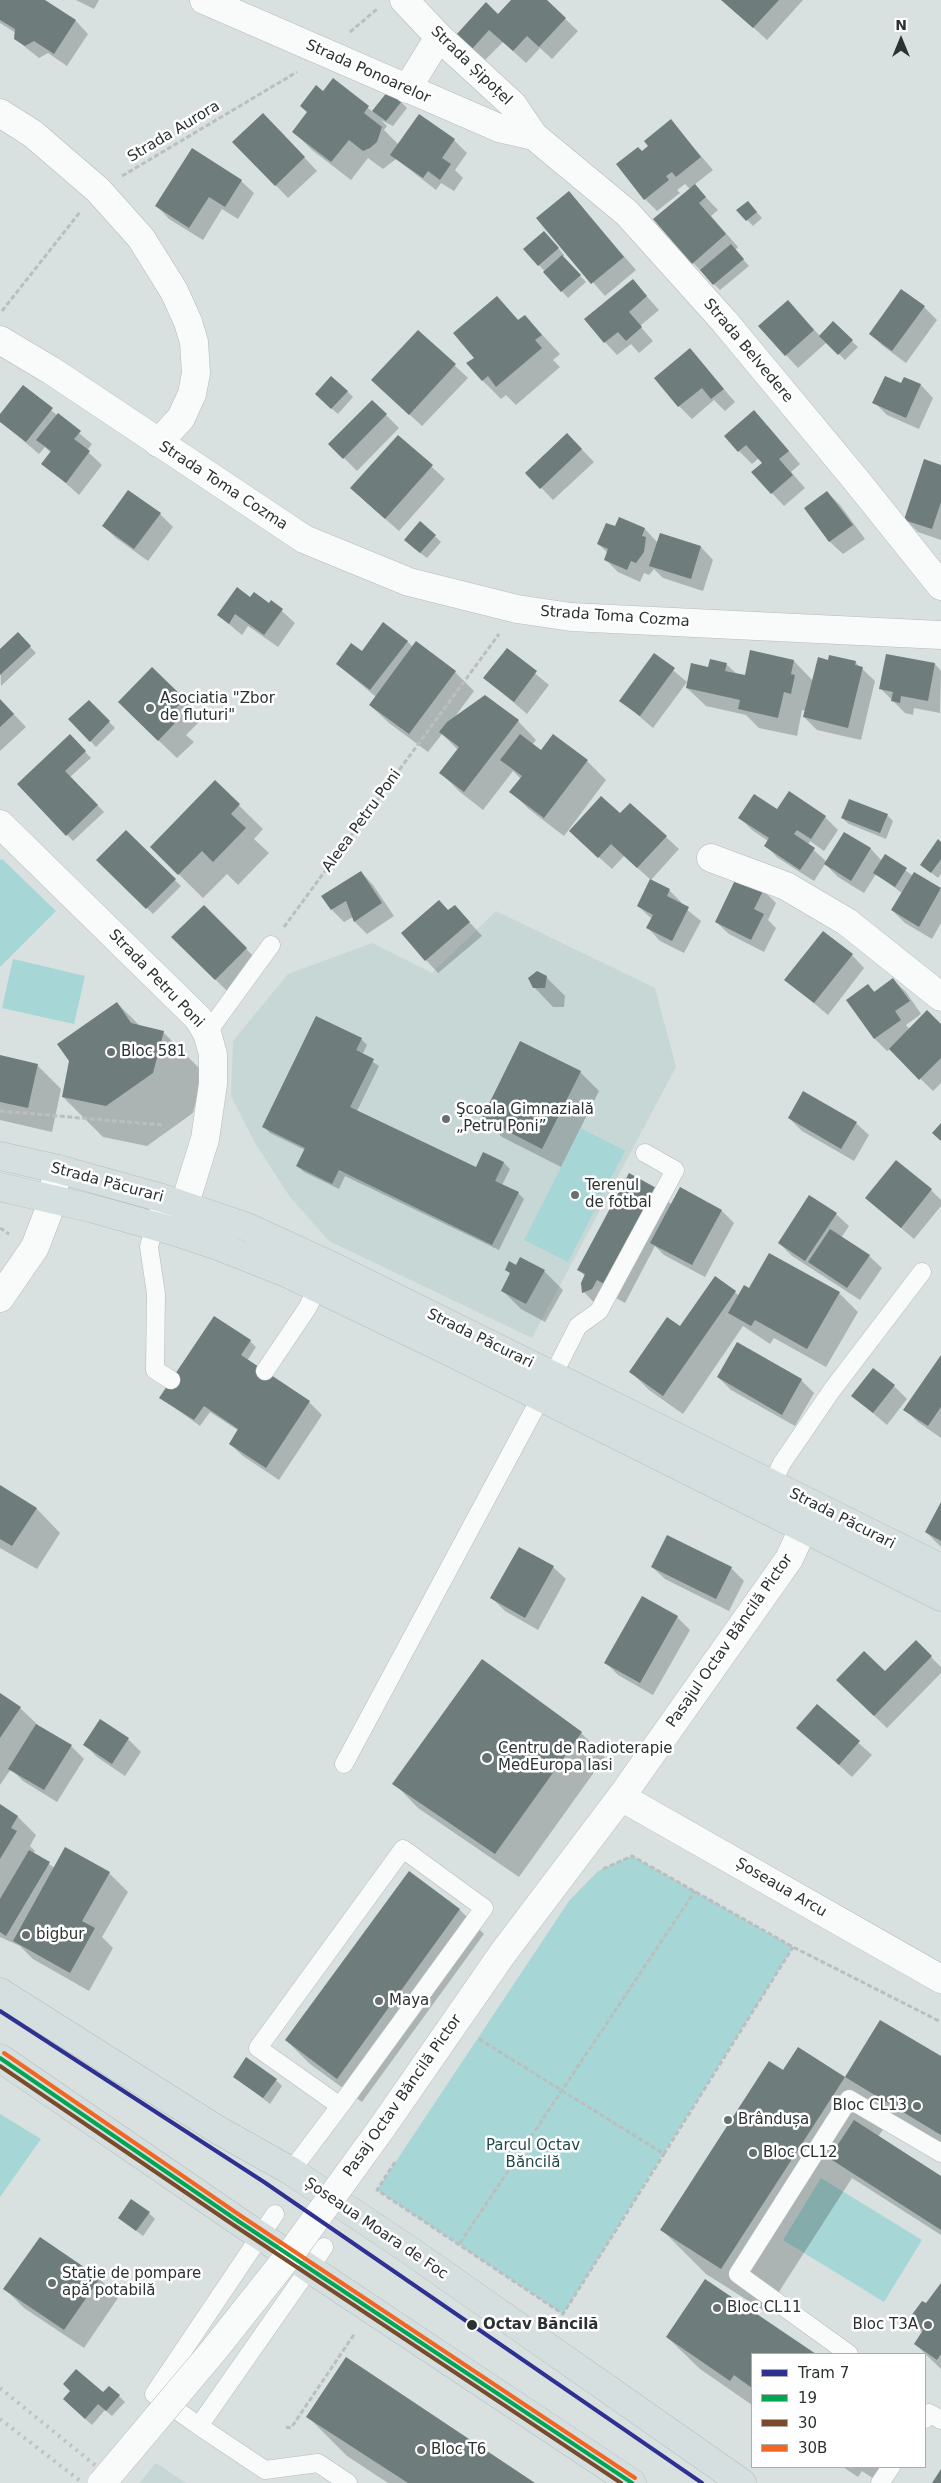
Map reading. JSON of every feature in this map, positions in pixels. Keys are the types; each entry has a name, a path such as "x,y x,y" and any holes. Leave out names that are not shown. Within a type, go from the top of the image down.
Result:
{"main road":[{"name":"Strada Păcurari","path":"0,1156 58,1169 173,1202 247,1227 332,1266 802,1530 941,1597"},
{"name":"Strada Păcurari","path":"0,1186 165,1229 218,1246 772,1484 941,1568"},
{"name":"Șoseaua Moara de Foc","path":"0,1992 218,2130 291,2171 412,2252 742,2483"},
{"path":"1,2060 268,2225 632,2483"}],"street":[{"name":"Strada Ponoarelor","path":"204,0 499,128 534,136"},
{"name":"Strada Șipoțel","path":"392,3 439,37 513,105 534,136"},
{"path":"407,89 439,37"},
{"path":"0,113 33,134 98,190 141,238 174,291 188,322 194,342 196,373 192,394 181,418 158,443"},
{"name":"Strada Belvedere","path":"534,136 627,213 640,227 724,321 941,586"},
{"name":"Strada Toma Cozma","path":"0,340 52,371 304,538 409,582 517,609 571,617 941,635"},
{"name":"Strada Petru Poni","path":"0,824 198,1018 207,1033 213,1054 212,1084 205,1139 173,1202 165,1229"},
{"path":"711,858 786,886 847,922 941,997"},
{"path":"0,1298 35,1247 51,1199 58,1169"},
{"name":"Pasajul Octav Băncilă Pictor","path":"621,1797 789,1559 814,1505"},
{"name":"Șoseaua Arcu","path":"621,1797 941,1979"},
{"name":"Pasaj Octav Băncilă Pictor","path":"102,2483 214,2350 294,2249 381,2129 503,1953 621,1797"}],"lane":[{"path":"207,1033 271,945"},
{"path":"344,1764 578,1326 599,1311 675,1170 645,1153"},
{"path":"165,1229 149,1247 156,1294 156,1370 171,1380"},
{"path":"772,1484 782,1463 832,1390 922,1272"},
{"path":"265,1371 308,1307 317,1287"},
{"path":"291,2171 340,2106 484,1908 403,1849 258,2048 340,2106"},
{"path":"847,2353 738,2274 849,2099 941,2153"},
{"path":"268,2225 154,2394 265,2470 318,2462 348,2483"},
{"path":"199,2426 317,2258"},
{"path":"880,2483 890,2468"}],"path":[{"name":"Strada Aurora","path":"0,314 98,190 325,54 392,3"},
{"name":"Aleea Petru Poni","path":"271,945 517,609"},
{"path":"0,1111 162,1124"},
{"path":"598,1871 632,1856 793,1947 941,2022"},
{"path":"460,2244 695,1892"},
{"path":"398,2158 377,2190 563,2314 793,1947"},
{"path":"473,2046 484,2030"},
{"path":"478,2038 664,2154"},
{"path":"286,2427 291,2428 357,2330"}],"shaded area":[{"name":"Şcoala Gimnazială „Petru Poni”","path":"496,911 655,988 676,1067 532,1338 329,1241 290,1197 255,1143 231,1096 233,1041 288,974 372,943 432,973"},
{"path":"156,2463 186,2483 139,2483"}],"green space":[{"path":"2,859 56,911 0,967 0,860"},
{"path":"13,959 85,976 74,1024 2,1008"},
{"name":"Terenul de fotbal","path":"581,1128 625,1151 568,1262 524,1240"},
{"name":"Parcul Octav Băncilă","path":"632,1856 793,1947 563,2314 377,2190 569,1901 598,1871"},
{"path":"0,2114 41,2139 0,2197"},
{"path":"821,2178 922,2240 884,2302 783,2240"}],"building":[{"path":"0,0 45,0 76,20 54,54 34,41 25,46 14,39 15,29 0,20"},
{"path":"511,0 547,0 566,18 539,47 527,36 513,51 489,30 472,49 456,35 486,2 498,14"},
{"path":"721,0 779,0 753,28"},
{"path":"333,78 369,106 364,113 382,127 377,142 370,148 363,151 349,140 331,162 292,132 307,112 300,106 316,85 323,91"},
{"path":"388,91 402,101 386,121 372,111"},
{"path":"263,113 305,157 275,186 232,142"},
{"path":"419,114 455,139 442,158 451,164 440,180 428,171 423,178 390,155"},
{"path":"671,119 701,157 676,177 672,172 666,176 669,180 644,200 616,164 638,147 642,151 648,146 644,141"},
{"path":"192,148 242,180 225,207 209,197 189,228 155,206"},
{"path":"695,184 706,197 699,203 726,234 692,264 653,219"},
{"path":"569,191 624,257 591,284 536,218"},
{"path":"748,201 757,212 746,221 736,210"},
{"path":"544,231 559,248 538,266 523,249"},
{"path":"731,244 744,259 713,285 700,270"},
{"path":"562,255 581,275 561,292 543,272"},
{"path":"633,279 647,296 629,312 642,327 626,341 618,332 604,343 584,319"},
{"path":"901,289 925,306 892,351 869,334"},
{"path":"497,296 518,320 525,315 542,335 535,340 542,348 496,387 488,376 482,381 466,363 474,358 453,333"},
{"path":"788,300 814,330 785,356 758,326"},
{"path":"833,321 853,340 838,355 819,336"},
{"path":"418,330 456,364 409,415 371,380"},
{"path":"690,348 724,389 711,399 702,388 678,407 654,378"},
{"path":"331,376 348,391 331,409 315,394"},
{"path":"885,376 901,383 904,377 921,384 906,418 872,403"},
{"path":"23,385 53,408 26,442 0,422 0,414"},
{"path":"372,400 387,414 343,459 328,444"},
{"path":"754,410 789,451 779,459 793,475 771,494 751,472 762,463 746,445 738,452 724,436"},
{"path":"58,413 81,431 74,439 90,451 66,483 41,464 51,451 36,440"},
{"path":"567,433 582,449 540,489 525,473"},
{"path":"398,435 433,465 385,519 350,488"},
{"path":"924,459 941,465 941,502 932,529 904,520"},
{"path":"128,490 161,513 134,549 102,526"},
{"path":"827,491 853,525 829,542 804,508"},
{"path":"619,517 645,528 642,536 646,537 644,552 636,563 631,561 627,570 604,560 608,549 597,544 606,523 615,526"},
{"path":"420,521 436,535 420,553 404,540"},
{"path":"660,533 701,546 691,579 649,566"},
{"path":"237,587 250,597 254,592 269,603 271,600 283,609 264,635 235,614 229,624 217,615"},
{"path":"383,622 408,641 370,690 336,664 351,643 362,651"},
{"path":"18,632 31,646 0,675 0,649"},
{"path":"416,641 456,671 409,734 369,705"},
{"path":"507,648 537,671 514,702 483,678"},
{"path":"750,650 794,660 791,674 795,675 791,694 784,692 778,718 738,709 740,700 686,688 691,663 708,667 710,659 727,663 725,671 745,675"},
{"path":"654,653 675,668 640,716 619,701"},
{"path":"886,654 935,663 928,701 901,696 900,703 891,701 893,692 879,689"},
{"path":"829,655 856,661 855,665 863,667 848,728 803,717 818,657 828,660"},
{"name":"Asociatia \"Zbor de fluturi\"","path":"152,667 185,699 169,715 176,722 158,741 118,702"},
{"path":"485,695 519,720 464,792 439,773 459,747 439,732 447,722"},
{"path":"0,699 14,714 0,727"},
{"path":"89,700 110,721 90,742 68,719"},
{"path":"70,734 86,751 65,771 98,805 66,836 17,784"},
{"path":"520,734 541,750 553,734 588,760 544,818 509,792 522,776 500,760"},
{"path":"215,780 240,804 231,814 246,828 213,862 202,851 178,875 150,847"},
{"path":"789,791 826,816 811,839 797,830 794,834 815,848 800,870 764,846 769,838 738,818 754,794 777,809"},
{"path":"601,796 620,813 630,803 667,836 637,868 611,844 598,858 569,831"},
{"path":"849,799 888,814 880,833 841,818"},
{"path":"126,830 176,879 146,909 96,860"},
{"path":"844,832 871,848 851,881 824,864"},
{"path":"938,839 941,842 941,859 931,873 920,865"},
{"path":"885,854 907,868 895,887 873,873"},
{"path":"361,871 382,903 354,922 346,901 331,910 321,896"},
{"path":"914,872 941,888 919,927 891,910"},
{"path":"737,876 764,889 754,909 764,914 751,940 715,922"},
{"path":"650,879 670,889 667,896 689,907 672,941 646,928 653,915 637,906"},
{"path":"439,900 448,910 455,905 470,922 425,961 401,933"},
{"path":"204,905 247,948 215,980 171,937"},
{"path":"823,931 853,954 814,1003 784,980"},
{"path":"537,971 547,976 545,988 533,988 528,978"},
{"path":"893,978 910,1001 895,1011 901,1020 874,1039 846,1000 868,984 874,992"},
{"name":"Bloc 581","path":"117,1002 131,1023 164,1031 153,1073 106,1106 62,1097 69,1061 57,1044"},
{"path":"927,1010 941,1024 941,1058 919,1080 889,1049"},
{"path":"316,1016 362,1038 356,1050 374,1059 350,1107 476,1167 483,1152 504,1162 495,1181 519,1192 492,1245 339,1170 332,1184 296,1166 305,1148 262,1127"},
{"path":"520,1041 581,1071 542,1149 482,1118"},
{"path":"0,1055 38,1064 28,1108 0,1102"},
{"path":"803,1091 857,1122 841,1149 788,1118"},
{"path":"941,1123 941,1141 932,1133"},
{"path":"896,1160 932,1189 901,1228 865,1198"},
{"path":"629,1173 658,1189 606,1285 597,1280 592,1289 582,1293 581,1283 585,1274 577,1270"},
{"path":"680,1187 722,1210 692,1265 650,1243"},
{"path":"809,1195 837,1213 805,1261 778,1243"},
{"path":"830,1229 870,1255 847,1288 808,1262"},
{"path":"769,1253 840,1292 807,1349 755,1320 751,1326 728,1313 744,1285 749,1288"},
{"path":"520,1257 545,1270 526,1304 501,1291 510,1273 505,1270 509,1261 516,1265"},
{"path":"715,1276 736,1291 663,1396 629,1372 667,1317 680,1326"},
{"path":"214,1316 251,1340 241,1355 310,1401 266,1468 229,1444 238,1429 204,1406 194,1420 159,1398"},
{"path":"737,1342 802,1379 782,1415 717,1377"},
{"path":"941,1355 941,1407 928,1426 903,1410"},
{"path":"873,1368 895,1385 873,1413 851,1396"},
{"path":"0,1485 37,1508 12,1546 0,1539"},
{"path":"941,1502 941,1541 925,1532"},
{"path":"667,1535 732,1567 716,1599 651,1567"},
{"path":"519,1547 554,1566 525,1618 490,1598"},
{"path":"642,1596 678,1616 640,1683 604,1663"},
{"path":"916,1640 932,1656 874,1716 836,1680 864,1651 885,1671"},
{"name":"Centru de Radioterapie MedEuropa Iasi","path":"482,1659 582,1732 495,1854 392,1784"},
{"path":"0,1693 21,1707 0,1738"},
{"path":"817,1704 860,1741 839,1765 796,1728"},
{"path":"100,1719 129,1738 112,1764 83,1745"},
{"path":"36,1724 72,1745 44,1790 8,1769"},
{"path":"0,1804 18,1816 11,1828 17,1831 0,1859"},
{"path":"65,1847 110,1872 82,1921 95,1928 70,1973 13,1941"},
{"path":"29,1850 50,1862 6,1936 0,1932 0,1899"},
{"path":"409,1871 460,1909 337,2079 285,2040"},
{"name":"Bloc CL13","path":"880,2020 941,2056 941,2135 845,2077"},
{"name":"Bloc CL12","path":"798,2047 845,2077 721,2269 660,2230 769,2061 783,2070"},
{"path":"246,2057 277,2079 263,2098 233,2077"},
{"path":"854,2120 941,2176 941,2230 829,2158"},
{"path":"131,2199 150,2212 136,2231 118,2218"},
{"name":"Stație de pompare apă potabilă","path":"40,2237 100,2278 64,2330 3,2289"},
{"name":"Bloc CL11","path":"705,2279 815,2353 751,2353 751,2387 734,2375 730,2381 666,2337"},
{"name":"Bloc T3A","path":"941,2283 941,2354 937,2360 914,2344 923,2330 908,2320 922,2301 926,2303"},
{"name":"Bloc T6","path":"346,2357 535,2483 408,2483 306,2417"},
{"path":"76,2369 103,2392 109,2386 120,2395 106,2411 98,2404 85,2419 63,2399 70,2391 63,2384"},
{"path":"941,2469 941,2483 932,2483"}],"railway":[{"path":"0,2388 117,2483"},
{"path":"0,2419 83,2483"}],"tram line":[{"name":"7","path":"0,2011 264,2182 702,2483"}],"transit line":[{"name":"30B","path":"4,2053 241,2216 635,2478"},
{"name":"19","path":"0,2058 238,2221 632,2483"},
{"name":"30","path":"0,2066 235,2226 621,2483"}],"place":[{"name":"Asociatia \"Zbor de fluturi\"","path":"150,708"},
{"name":"Bloc 581","path":"111,1052"},
{"name":"Şcoala Gimnazială „Petru Poni”","path":"446,1119"},
{"name":"Terenul de fotbal","path":"575,1195"},
{"name":"Centru de Radioterapie MedEuropa Iasi","path":"487,1758"},
{"name":"bigbur","path":"26,1935"},
{"name":"Maya","path":"379,2001"},
{"name":"Bloc CL13","path":"917,2106"},
{"name":"Brândușa","path":"728,2120"},
{"name":"Bloc CL12","path":"753,2153"},
{"name":"Stație de pompare apă potabilă","path":"52,2283"},
{"name":"Bloc CL11","path":"717,2308"},
{"name":"Octav Băncilă","path":"472,2325"},
{"name":"Bloc T3A","path":"928,2325"},
{"name":"Bloc T6","path":"421,2450"}]}
